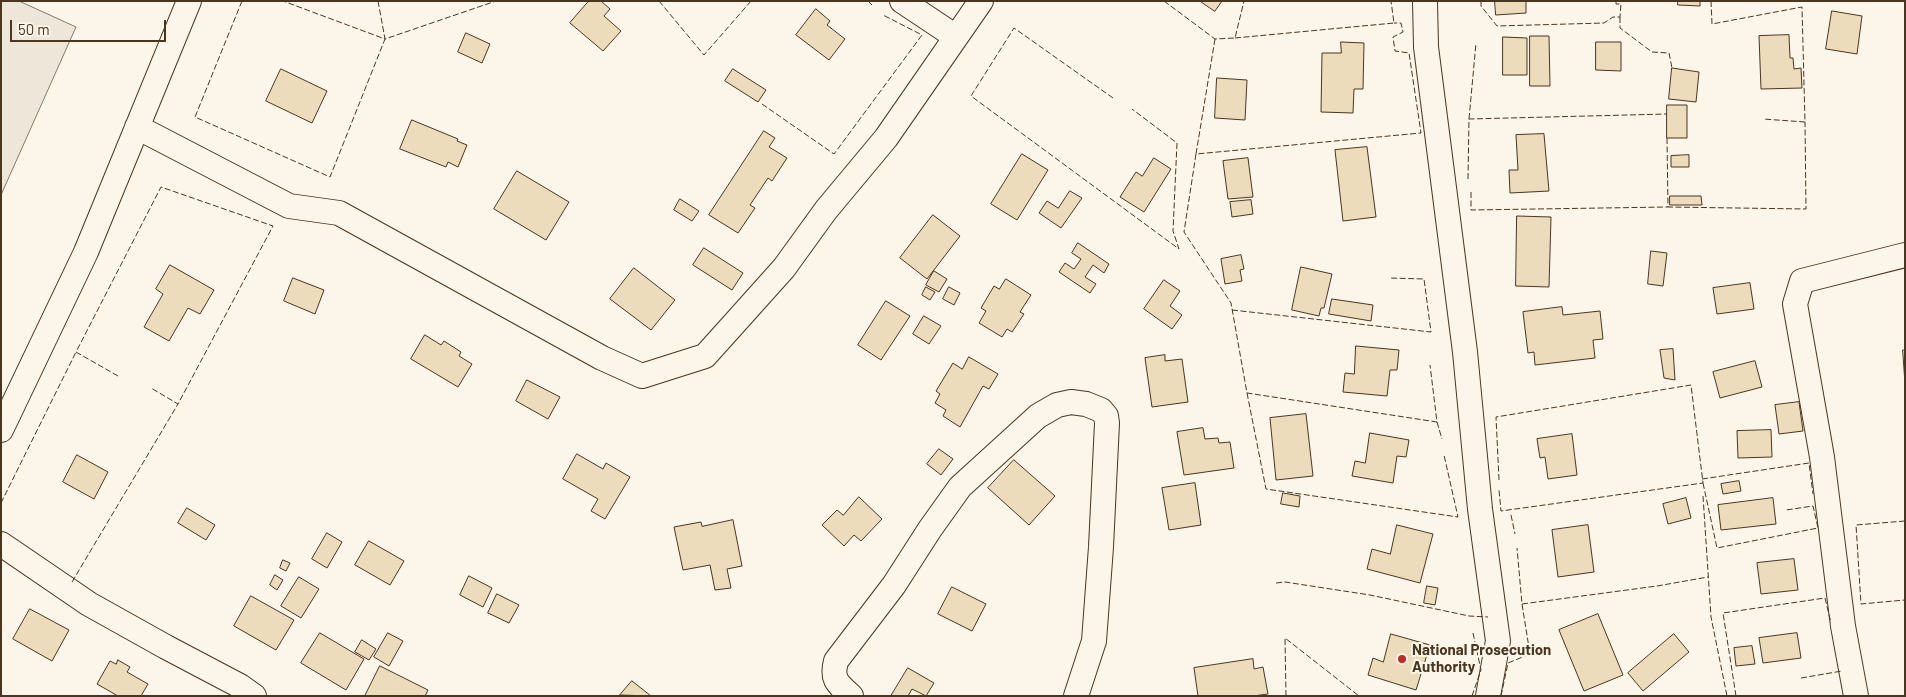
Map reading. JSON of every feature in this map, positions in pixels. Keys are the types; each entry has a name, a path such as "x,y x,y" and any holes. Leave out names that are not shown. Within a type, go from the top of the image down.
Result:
{"street":[{"path":"1,430 86,252 188,1"},
{"path":"902,1 956,37"},
{"path":"137,127 289,206 339,213 602,358 642,376 705,356 784,268 826,210 886,138 981,1"},
{"path":"1425,1 1426,47 1465,352 1480,509 1498,641 1488,696"},
{"path":"1856,696 1843,626 1822,457 1795,304 1802,281 1905,255"},
{"path":"851,696 836,682 833,671 836,661 894,585 960,487 1038,416 1057,405 1072,402 1086,404 1101,410 1106,416 1101,547 1094,641 1076,696"},
{"path":"1,544 89,604 240,686 254,696"}],"shaded area":[{"path":"1,1 19,1 76,27 1,195"}],"building":[{"path":"589,1 601,1 610,9 604,16 621,31 603,51 570,23"},
{"path":"1200,1 1222,1 1215,11"},
{"path":"1495,1 1526,1 1526,13 1496,15"},
{"path":"1678,1 1700,1 1700,6 1678,5"},
{"path":"816,9 830,21 827,25 845,39 829,60 796,35"},
{"path":"1832,11 1862,16 1857,54 1826,49"},
{"path":"466,33 490,44 482,63 458,52"},
{"path":"1789,35 1790,58 1793,58 1794,69 1801,68 1802,88 1761,89 1759,36"},
{"path":"1530,36 1549,36 1550,86 1530,86"},
{"path":"1503,37 1527,38 1527,75 1503,75"},
{"path":"1341,42 1364,43 1363,89 1354,89 1353,113 1321,112 1322,53 1341,53"},
{"path":"1596,42 1621,42 1621,71 1596,70"},
{"path":"1672,68 1699,72 1696,102 1669,99"},
{"path":"281,69 327,91 312,123 266,101"},
{"path":"733,69 766,90 758,102 725,81"},
{"path":"1217,78 1247,80 1245,120 1215,118"},
{"path":"1667,105 1687,105 1687,138 1667,138"},
{"path":"412,120 458,139 457,141 467,145 458,167 448,162 446,167 400,149"},
{"path":"764,131 775,138 769,147 787,158 772,181 768,178 750,205 755,208 738,233 709,215"},
{"path":"1544,134 1549,191 1510,193 1509,170 1518,170 1516,135"},
{"path":"1367,147 1376,217 1343,221 1335,150"},
{"path":"1022,154 1048,170 1017,220 991,204"},
{"path":"1689,155 1689,167 1671,167 1671,156"},
{"path":"1154,158 1171,169 1144,212 1120,197 1136,172 1142,176"},
{"path":"1248,158 1253,197 1228,199 1223,161"},
{"path":"517,171 569,202 546,240 494,209"},
{"path":"1070,191 1082,198 1061,228 1039,213 1047,201 1058,208"},
{"path":"1670,196 1701,196 1702,205 1670,205"},
{"path":"680,199 699,211 692,221 674,210"},
{"path":"1251,200 1253,214 1232,217 1230,202"},
{"path":"933,215 960,236 927,279 900,258"},
{"path":"1517,216 1551,217 1549,287 1516,286"},
{"path":"1078,243 1109,264 1104,273 1093,265 1085,277 1096,284 1090,293 1059,272 1065,263 1074,269 1081,259 1072,253"},
{"path":"704,248 743,273 732,290 693,265"},
{"path":"1651,251 1667,253 1663,286 1648,284"},
{"path":"1241,255 1244,269 1240,270 1242,281 1225,284 1221,259"},
{"path":"170,265 214,290 200,314 188,308 169,341 144,327 163,294 156,289"},
{"path":"1301,267 1332,274 1324,308 1321,308 1319,316 1292,310"},
{"path":"634,268 675,300 651,330 610,299"},
{"path":"934,271 947,279 939,292 926,285"},
{"path":"293,278 324,290 315,314 284,301"},
{"path":"1006,279 1031,295 1020,312 1024,314 1012,332 1007,329 1002,337 979,323 986,311 981,308 994,286 999,289"},
{"path":"1164,280 1180,291 1170,306 1182,315 1172,329 1144,309"},
{"path":"1750,283 1754,309 1717,314 1713,288"},
{"path":"926,287 935,292 930,300 922,295"},
{"path":"949,287 960,293 954,305 943,299"},
{"path":"1332,299 1373,305 1371,321 1329,314"},
{"path":"886,301 910,316 881,360 858,345"},
{"path":"1562,307 1563,315 1600,311 1603,339 1593,340 1595,358 1535,365 1534,352 1528,353 1523,312"},
{"path":"924,316 941,326 929,344 913,334"},
{"path":"425,335 441,345 444,341 461,352 459,356 472,364 458,387 411,359"},
{"path":"1356,346 1399,350 1397,370 1390,370 1387,396 1343,392 1345,373 1354,374"},
{"path":"1673,349 1675,380 1664,378 1660,350"},
{"path":"1903,350 1905,350 1905,383"},
{"path":"1165,355 1165,361 1182,359 1188,402 1152,407 1145,358"},
{"path":"969,357 998,374 989,389 983,386 960,427 943,416 946,410 935,403 940,394 936,391 953,363 962,369"},
{"path":"1755,361 1762,387 1720,398 1713,372"},
{"path":"527,380 560,397 548,419 516,401"},
{"path":"1799,402 1803,431 1779,434 1775,405"},
{"path":"1306,414 1313,476 1276,480 1270,418"},
{"path":"1203,428 1205,439 1218,438 1219,443 1230,442 1234,468 1184,475 1177,432"},
{"path":"1771,430 1772,457 1738,458 1737,431"},
{"path":"1370,433 1409,440 1406,457 1397,456 1393,483 1352,476 1355,461 1365,463"},
{"path":"1572,434 1577,475 1548,479 1545,457 1540,458 1537,439"},
{"path":"939,449 953,459 941,475 927,464"},
{"path":"577,454 603,469 606,463 630,477 605,519 591,511 598,499 563,479"},
{"path":"77,455 108,472 94,499 63,482"},
{"path":"1014,460 1055,496 1029,525 988,488"},
{"path":"1739,481 1741,491 1723,494 1721,484"},
{"path":"1195,483 1201,525 1169,530 1162,488"},
{"path":"1283,493 1300,496 1299,507 1281,504"},
{"path":"859,497 882,519 861,541 854,535 844,546 822,525 837,510 843,515"},
{"path":"1686,498 1691,518 1668,524 1663,504"},
{"path":"1773,498 1776,524 1721,530 1718,505"},
{"path":"187,508 215,525 206,540 178,523"},
{"path":"733,520 742,566 727,569 731,588 715,590 710,565 683,570 674,527 701,522 702,526"},
{"path":"1397,525 1433,534 1420,583 1367,569 1372,549 1390,554"},
{"path":"1588,525 1594,572 1558,577 1552,530"},
{"path":"327,533 342,542 327,568 312,559"},
{"path":"369,541 404,561 390,585 355,565"},
{"path":"1794,559 1798,590 1761,594 1757,563"},
{"path":"283,560 290,563 286,571 280,568"},
{"path":"275,575 283,580 277,590 270,585"},
{"path":"469,576 492,588 483,607 460,595"},
{"path":"299,577 319,589 301,618 281,606"},
{"path":"1427,586 1438,588 1435,605 1424,603"},
{"path":"952,587 986,604 972,631 938,614"},
{"path":"497,594 519,605 509,623 488,613"},
{"path":"251,596 294,620 276,650 234,626"},
{"path":"30,609 69,630 52,661 13,639"},
{"path":"1598,614 1623,675 1584,691 1559,630"},
{"path":"320,633 364,659 346,690 301,663"},
{"path":"388,633 403,641 389,666 374,657"},
{"path":"1797,633 1801,658 1763,663 1759,638"},
{"path":"1391,634 1430,645 1416,690 1368,675 1373,658 1383,662"},
{"path":"1674,634 1689,652 1643,691 1628,673"},
{"path":"362,640 376,649 369,660 355,652"},
{"path":"1752,646 1755,664 1736,666 1734,648"},
{"path":"1253,659 1254,669 1263,667 1268,694 1253,696 1198,696 1194,668"},
{"path":"118,660 130,667 127,672 148,684 141,696 118,696 97,684 110,661 116,664"},
{"path":"380,666 428,690 425,696 365,696"},
{"path":"908,668 934,683 926,696 912,689 908,696 891,696"},
{"path":"632,681 651,696 620,695"}],"fence":[{"path":"242,1 195,117 330,177 385,39 283,1"},
{"path":"378,1 385,39 496,1"},
{"path":"659,1 704,55 751,1"},
{"path":"868,1 872,5"},
{"path":"1164,1 1215,39 1235,38 1244,1"},
{"path":"1235,38 1394,23 1391,1"},
{"path":"1481,1 1481,6 1497,26 1604,23 1613,17 1620,17 1621,4 1616,4 1616,1"},
{"path":"1711,1 1712,24 1802,7 1805,122 1763,119"},
{"path":"762,104 834,154 922,35 883,15"},
{"path":"1620,17 1620,28 1652,52 1669,53 1672,68"},
{"path":"1215,39 1196,154 1421,133 1409,53 1395,51 1393,37 1403,32 1401,23 1394,23"},
{"path":"1113,98 1014,28 971,96 1179,249 1173,231 1177,143 1132,109"},
{"path":"1469,119 1476,43"},
{"path":"1468,179 1469,119 1667,114"},
{"path":"1667,138 1668,207 1806,209 1805,122"},
{"path":"1196,154 1184,232 1231,303 1247,393 1437,422 1430,365"},
{"path":"118,376 76,352 161,187 273,226 178,404 151,388"},
{"path":"1471,192 1471,210 1668,207"},
{"path":"1232,310 1431,332 1424,279 1389,278"},
{"path":"1,503 76,352"},
{"path":"1499,480 1496,417 1691,385 1703,483 1501,511 1499,490"},
{"path":"1247,393 1266,489 1458,517 1444,455"},
{"path":"72,582 178,404"},
{"path":"1437,422 1442,439"},
{"path":"1702,479 1809,463 1813,494"},
{"path":"1703,483 1717,548 1818,528 1813,506 1786,510"},
{"path":"1703,496 1711,617 1727,696"},
{"path":"1511,515 1515,534"},
{"path":"1905,521 1856,525 1861,604 1905,600"},
{"path":"1501,696 1508,663 1530,654 1522,604 1517,548"},
{"path":"1522,604 1657,586 1708,577"},
{"path":"1276,583 1285,582 1370,595 1469,616 1488,617"},
{"path":"1736,696 1723,613 1825,598 1831,623"},
{"path":"1472,696 1481,670 1473,633"},
{"path":"1286,696 1285,638 1359,696"},
{"path":"1801,678 1842,671"}],"place":[{"name":"National Prosecution Authority","path":"1402,659"}]}
